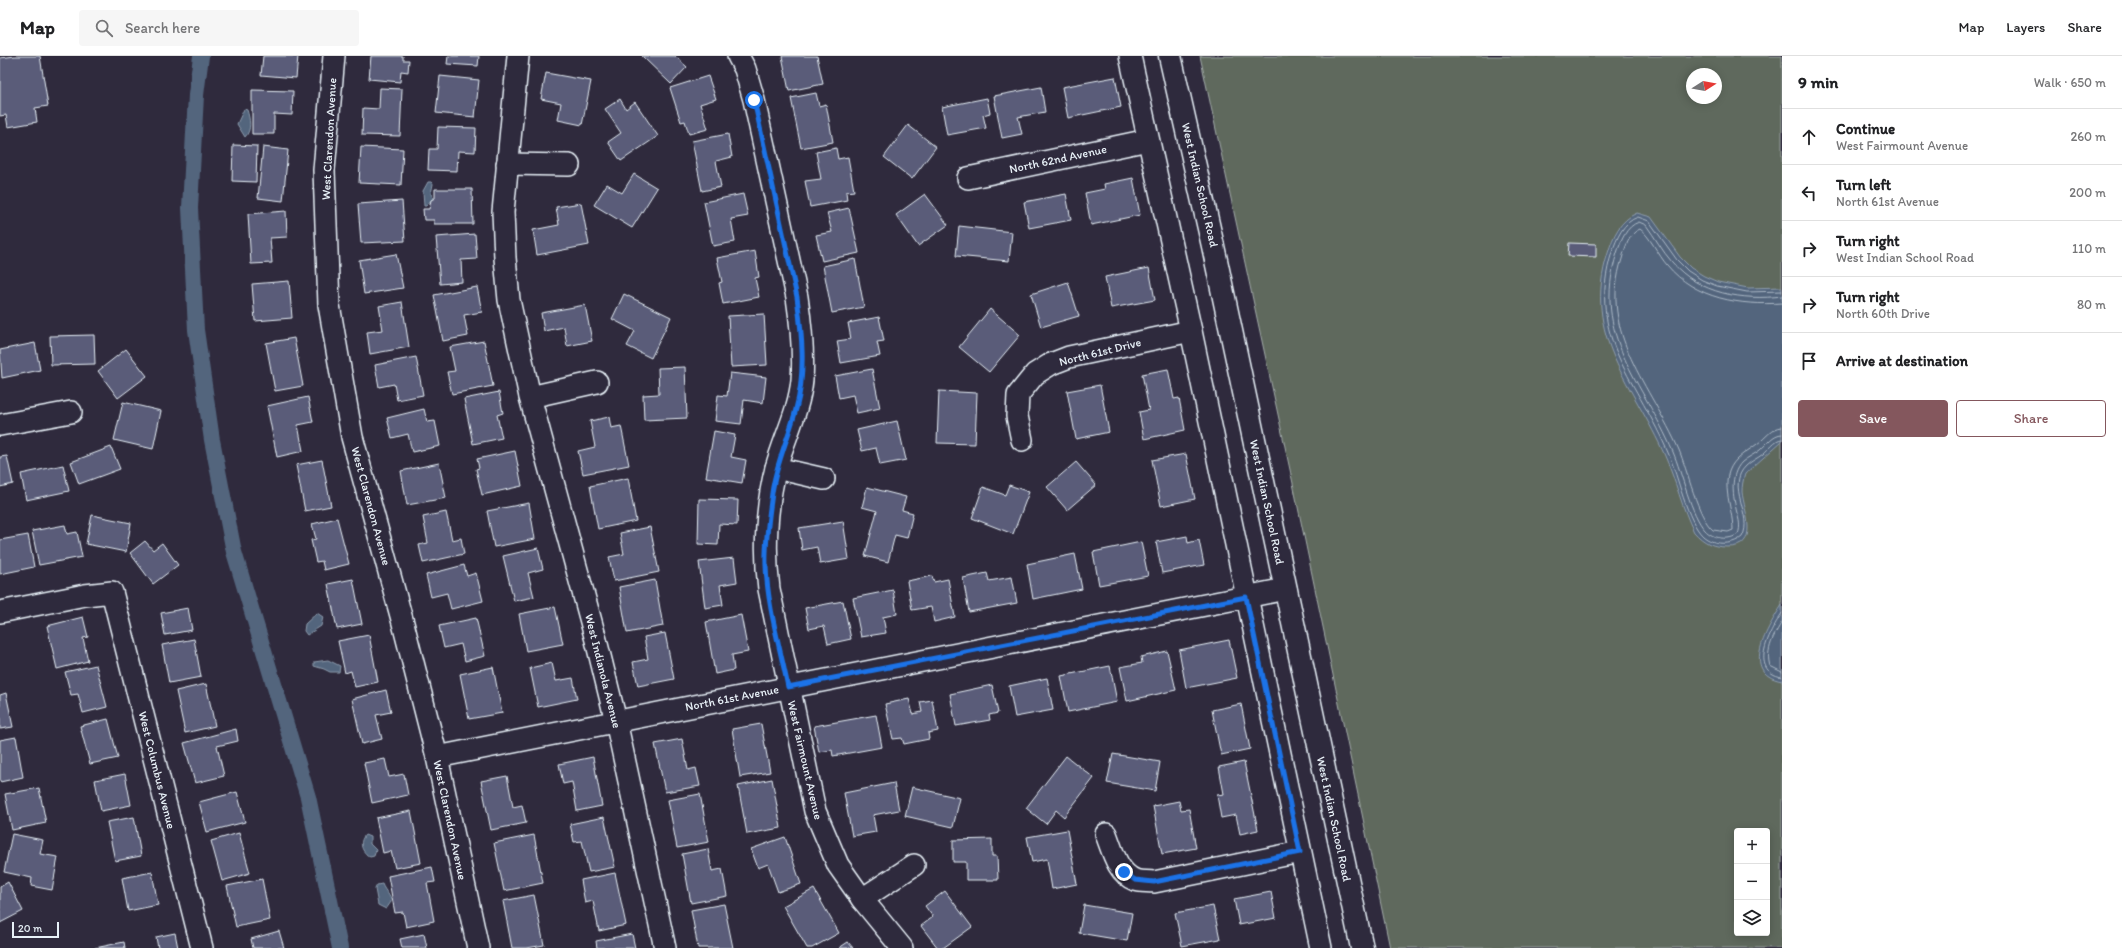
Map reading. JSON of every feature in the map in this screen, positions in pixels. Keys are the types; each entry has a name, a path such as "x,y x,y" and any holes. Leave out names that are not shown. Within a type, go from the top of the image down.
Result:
{"main road":[{"name":"West Indian School Road","path":"1170,56 1199,178 1362,948"}],"street":[{"name":"West Clarendon Avenue","path":"334,56 324,170 328,305 352,437 403,623 436,757 478,948"},
{"name":"West Indianola Avenue","path":"518,56 503,212 509,300 530,397 596,640 616,721 665,948"},
{"name":"West Fairmount Avenue","path":"738,56 754,100 797,297 801,325 802,380 796,408 776,468 769,518 766,564 768,590 815,812 838,864 862,899 902,948"},
{"path":"1130,56 1191,331 1321,948"},
{"name":"North 62nd Avenue","path":"968,178 1148,140"},
{"path":"507,164 569,165"},
{"name":"North 61st Drive","path":"1022,440 1017,416 1018,395 1035,374 1051,364 1069,357 1191,331"},
{"path":"530,397 597,382"},
{"path":"0,425 71,412"},
{"path":"776,468 824,479"},
{"name":"North 61st Avenue","path":"436,757 1286,589"},
{"name":"West Columbus Avenue","path":"0,612 85,595 112,592 202,948"},
{"path":"1106,834 1116,860 1124,872 1135,880 1154,882 1300,852"},
{"path":"862,899 914,865"}],"green space":[{"path":"1200,56 1782,56 1782,948 1390,948 1294,488"}],"water":[{"path":"244,109 247,110 250,124 249,131 245,137 237,124"},
{"path":"428,182 433,184 431,194 433,198 426,206 424,206 423,191"},
{"path":"1637,213 1651,217 1680,257 1691,268 1704,276 1718,282 1748,288 1782,287 1782,441 1745,474 1742,492 1748,527 1744,542 1737,546 1727,547 1713,545 1705,542 1694,532 1665,456 1653,430 1626,382 1606,335 1601,310 1601,283 1608,253 1618,229 1626,220"},
{"path":"1782,605 1782,681 1769,676 1762,669 1759,659 1761,648 1770,625"},
{"path":"317,613 323,617 321,626 307,635 304,631 305,624"},
{"path":"328,660 340,666 339,672 330,672 314,666 314,662"},
{"path":"365,835 370,837 370,844 376,850 374,856 370,857 363,850 361,844"},
{"path":"382,884 391,900 386,909 378,905 375,889 377,885"}],"building":[{"path":"15,56 40,56 48,106 35,108 37,122 8,127 6,115 0,116 0,58"},
{"path":"263,56 298,56 296,78 261,75"},
{"path":"371,56 403,56 403,60 409,60 408,72 401,71 400,82 369,79"},
{"path":"448,56 479,56 478,66 447,64"},
{"path":"642,56 675,56 687,67 671,84"},
{"path":"782,56 817,56 823,84 789,91"},
{"path":"546,73 591,81 582,125 558,120 561,103 541,99"},
{"path":"440,76 479,80 475,117 436,113"},
{"path":"708,76 716,99 700,104 708,129 689,134 685,121 681,122 670,88"},
{"path":"1115,77 1121,107 1068,118 1062,87"},
{"path":"1041,87 1045,112 1018,117 1022,134 1002,138 994,96"},
{"path":"380,88 402,89 400,136 362,135 363,108 379,109"},
{"path":"252,90 293,91 292,115 274,114 274,134 252,134"},
{"path":"816,93 819,106 826,104 833,142 801,148 791,98"},
{"path":"987,98 990,113 983,115 986,128 947,135 942,107"},
{"path":"620,99 626,109 635,102 658,136 621,161 608,142 621,133 605,109"},
{"path":"908,125 936,147 912,179 884,157"},
{"path":"438,127 476,128 475,152 458,151 457,171 428,170 429,149 437,149"},
{"path":"728,134 732,157 716,161 721,187 702,191 692,141"},
{"path":"233,145 257,146 256,182 232,181"},
{"path":"263,147 288,150 283,201 258,198"},
{"path":"361,147 403,149 401,185 359,183"},
{"path":"836,148 838,159 848,157 854,191 846,192 847,200 810,207 805,181 821,179 816,152"},
{"path":"634,174 657,188 632,228 594,205 607,184 622,193"},
{"path":"1133,178 1140,215 1091,225 1085,193 1105,189 1104,184"},
{"path":"435,189 472,189 473,224 434,224 434,220 424,220 423,209 429,209 431,200 435,198"},
{"path":"743,194 748,216 731,219 735,242 713,246 704,202"},
{"path":"925,194 948,225 918,246 896,215"},
{"path":"1066,194 1071,220 1029,228 1024,202"},
{"path":"402,201 405,241 361,243 358,204"},
{"path":"581,203 589,245 537,255 533,230 559,225 556,207"},
{"path":"849,208 859,253 822,261 816,235 832,232 827,213"},
{"path":"286,211 287,237 270,238 272,263 251,264 248,214"},
{"path":"959,226 1012,232 1009,261 956,256"},
{"path":"475,234 477,259 461,260 462,282 440,284 436,237"},
{"path":"1569,243 1596,244 1596,257 1568,256"},
{"path":"755,251 759,277 755,278 759,297 723,304 719,283 722,282 717,258"},
{"path":"396,254 403,288 364,294 359,260"},
{"path":"855,259 864,307 832,313 823,266"},
{"path":"1149,268 1155,300 1111,308 1105,277"},
{"path":"289,281 292,318 255,321 252,284"},
{"path":"1068,282 1079,316 1041,327 1031,294"},
{"path":"477,287 482,312 464,315 468,336 443,341 434,295"},
{"path":"624,294 671,317 651,358 627,346 635,331 612,319"},
{"path":"402,302 409,347 370,354 367,332 383,330 379,306"},
{"path":"585,305 592,341 567,346 564,327 544,331 541,313"},
{"path":"990,309 1020,335 989,372 959,347"},
{"path":"764,314 767,365 731,367 728,316"},
{"path":"879,317 884,341 877,342 880,356 841,363 837,341 851,339 848,323"},
{"path":"94,335 95,364 51,365 50,336"},
{"path":"294,338 303,386 275,391 266,343"},
{"path":"484,341 493,386 452,394 447,372 455,371 450,347"},
{"path":"35,343 40,370 2,378 0,350"},
{"path":"126,349 147,376 118,398 98,371"},
{"path":"416,357 423,395 397,400 394,384 379,387 375,365"},
{"path":"685,367 687,418 644,420 643,395 659,394 658,368"},
{"path":"872,369 880,408 857,413 853,395 839,398 835,376"},
{"path":"1168,369 1174,399 1179,398 1185,430 1144,439 1139,412 1149,410 1142,374"},
{"path":"730,373 766,377 763,403 744,400 741,424 715,421 718,395 727,396"},
{"path":"1100,385 1109,432 1076,439 1067,391"},
{"path":"939,391 977,393 975,444 937,443"},
{"path":"499,392 503,413 497,415 502,438 473,444 464,399"},
{"path":"308,397 313,422 298,425 303,451 277,457 267,406"},
{"path":"123,402 161,411 153,449 114,440"},
{"path":"424,409 427,422 435,421 440,446 412,452 408,434 392,438 387,418"},
{"path":"609,417 611,428 621,426 629,465 583,474 578,451 595,447 590,421"},
{"path":"897,421 906,460 880,465 876,448 862,451 857,430"},
{"path":"714,431 735,435 731,457 746,460 742,483 706,477"},
{"path":"111,447 120,469 79,484 71,462"},
{"path":"515,451 522,486 482,495 476,469 479,468 477,459"},
{"path":"1186,454 1195,499 1161,506 1152,460"},
{"path":"7,456 13,484 0,487 0,457"},
{"path":"322,460 331,506 305,511 296,465"},
{"path":"1076,462 1096,485 1067,510 1047,487"},
{"path":"439,463 446,498 407,505 401,471"},
{"path":"63,465 69,491 26,500 21,474"},
{"path":"628,478 636,521 598,529 590,486"},
{"path":"1009,485 1029,492 1013,534 972,518 983,487 1005,495"},
{"path":"867,487 906,497 902,510 913,513 907,538 895,535 888,562 865,556 877,511 862,507"},
{"path":"699,499 738,500 737,525 719,524 718,545 698,544"},
{"path":"529,503 535,539 494,547 487,511"},
{"path":"446,512 452,540 461,538 464,554 423,563 419,545 428,543 423,517"},
{"path":"92,515 131,523 126,552 86,544"},
{"path":"337,518 349,564 324,570 322,561 316,562 311,540 316,539 312,524"},
{"path":"843,521 849,559 820,564 817,547 802,550 799,528"},
{"path":"65,525 67,534 77,532 82,557 39,565 32,531"},
{"path":"650,527 659,572 614,581 609,557 624,554 620,533"},
{"path":"28,535 34,567 0,574 0,540"},
{"path":"1187,536 1188,543 1199,540 1204,565 1162,573 1156,542"},
{"path":"145,541 153,550 162,543 178,565 153,584 130,553"},
{"path":"1141,542 1148,576 1099,585 1093,552"},
{"path":"538,548 543,569 528,573 534,597 514,601 503,556"},
{"path":"1075,554 1082,589 1033,599 1027,564"},
{"path":"734,558 737,582 720,585 723,605 705,608 699,562"},
{"path":"464,565 467,576 476,573 483,601 451,609 447,593 431,597 426,575"},
{"path":"987,573 989,581 1012,577 1017,603 969,612 963,578"},
{"path":"932,576 934,582 948,579 955,617 934,622 931,607 912,610 907,581"},
{"path":"353,579 362,624 337,629 328,584"},
{"path":"655,580 663,626 627,633 619,587"},
{"path":"893,590 897,614 883,617 886,633 861,637 853,598"},
{"path":"843,601 851,639 828,644 824,626 809,629 805,608"},
{"path":"555,607 563,644 526,651 519,614"},
{"path":"188,608 192,630 165,635 161,613"},
{"path":"741,615 748,652 732,655 734,670 715,674 706,622"},
{"path":"83,617 88,637 83,638 88,661 57,669 47,626"},
{"path":"476,618 485,656 465,661 461,644 444,648 439,626"},
{"path":"665,633 674,679 638,686 633,662 648,659 644,637"},
{"path":"369,635 378,682 355,687 351,671 345,673 338,641"},
{"path":"194,639 201,677 169,683 162,645"},
{"path":"1229,640 1237,678 1186,688 1179,650"},
{"path":"1167,651 1176,690 1127,701 1120,667 1142,663 1141,657"},
{"path":"552,663 556,681 573,678 577,699 538,707 530,668"},
{"path":"96,665 107,707 83,713 78,694 71,695 65,672"},
{"path":"1110,666 1117,702 1068,712 1061,676"},
{"path":"493,667 502,713 469,719 460,674"},
{"path":"1047,678 1053,710 1015,717 1009,686"},
{"path":"206,684 215,726 185,733 176,691"},
{"path":"992,685 998,713 989,715 990,720 956,726 950,694"},
{"path":"386,690 391,712 376,715 382,739 362,744 352,699"},
{"path":"6,693 13,727 0,729 0,695"},
{"path":"909,699 913,714 922,712 920,702 932,700 938,731 928,733 929,739 904,744 902,738 893,739 885,704"},
{"path":"1241,704 1250,749 1221,755 1212,710"},
{"path":"876,715 882,747 833,756 832,750 819,752 814,726"},
{"path":"108,719 118,758 90,764 80,726"},
{"path":"761,724 770,772 740,777 732,729"},
{"path":"236,729 238,741 217,746 224,776 195,783 184,743"},
{"path":"16,737 23,777 0,782 0,740"},
{"path":"682,739 688,770 696,768 700,786 665,792 655,744"},
{"path":"1113,754 1160,762 1155,791 1107,783"},
{"path":"1066,756 1094,778 1064,817 1056,810 1046,824 1026,808"},
{"path":"593,757 602,806 577,811 572,782 563,784 559,764"},
{"path":"385,759 389,777 404,774 408,795 372,803 364,763"},
{"path":"1244,762 1258,830 1240,834 1236,815 1221,818 1217,795 1224,794 1219,767"},
{"path":"125,774 131,805 101,811 95,780"},
{"path":"507,776 513,807 522,805 526,823 491,830 481,781"},
{"path":"772,779 781,828 747,834 738,786"},
{"path":"894,783 899,810 873,815 876,832 852,836 844,793"},
{"path":"912,787 960,798 953,827 905,816"},
{"path":"39,788 46,823 12,830 5,794"},
{"path":"237,792 245,822 207,832 199,802"},
{"path":"700,794 709,842 677,848 668,800"},
{"path":"1179,801 1181,810 1189,809 1196,848 1162,854 1153,806"},
{"path":"411,811 421,863 395,868 391,851 383,853 376,818"},
{"path":"134,817 141,856 115,861 107,822"},
{"path":"604,817 615,867 589,872 582,841 574,842 570,824"},
{"path":"1067,830 1077,884 1052,889 1047,859 1032,862 1027,837"},
{"path":"239,833 250,873 222,881 211,841"},
{"path":"12,834 43,840 40,854 58,857 52,890 31,886 32,878 4,872"},
{"path":"534,835 543,883 504,891 494,843"},
{"path":"785,837 801,884 778,892 768,864 758,868 751,849"},
{"path":"992,839 992,856 997,856 998,880 966,880 966,862 953,862 953,840"},
{"path":"708,849 712,871 722,869 727,896 691,903 682,854"},
{"path":"432,867 435,882 427,883 434,921 406,927 403,912 395,913 388,876"},
{"path":"152,872 158,905 128,911 122,878"},
{"path":"615,873 626,925 599,931 593,901 585,903 581,880"},
{"path":"262,879 270,920 236,927 227,886"},
{"path":"8,882 23,911 0,923 0,887"},
{"path":"814,889 839,933 812,948 807,948 783,906"},
{"path":"945,891 972,927 943,948 938,948 921,926 933,917 925,906"},
{"path":"1271,892 1276,918 1239,925 1234,899"},
{"path":"534,895 544,945 527,948 512,948 503,901"},
{"path":"724,904 733,948 698,948 691,910"},
{"path":"1084,905 1132,913 1127,941 1079,933"},
{"path":"1213,906 1220,939 1182,946 1175,913"},
{"path":"279,931 284,948 253,948 251,939"},
{"path":"175,933 178,948 158,948 156,937"},
{"path":"424,934 427,948 402,948 400,939"},
{"path":"632,934 635,948 597,948 596,941"},
{"path":"124,942 125,948 95,948"},
{"path":"848,942 853,948 839,948"}],"waterway":[{"path":"201,56 196,95 190,208 196,330 212,440 234,552 308,797 340,948"}],"route":[{"path":"754,100 797,297 801,325 802,380 796,408 776,468 768,525 766,564 768,590 788,687 1246,597 1300,852 1154,882 1135,880 1124,872"}]}
